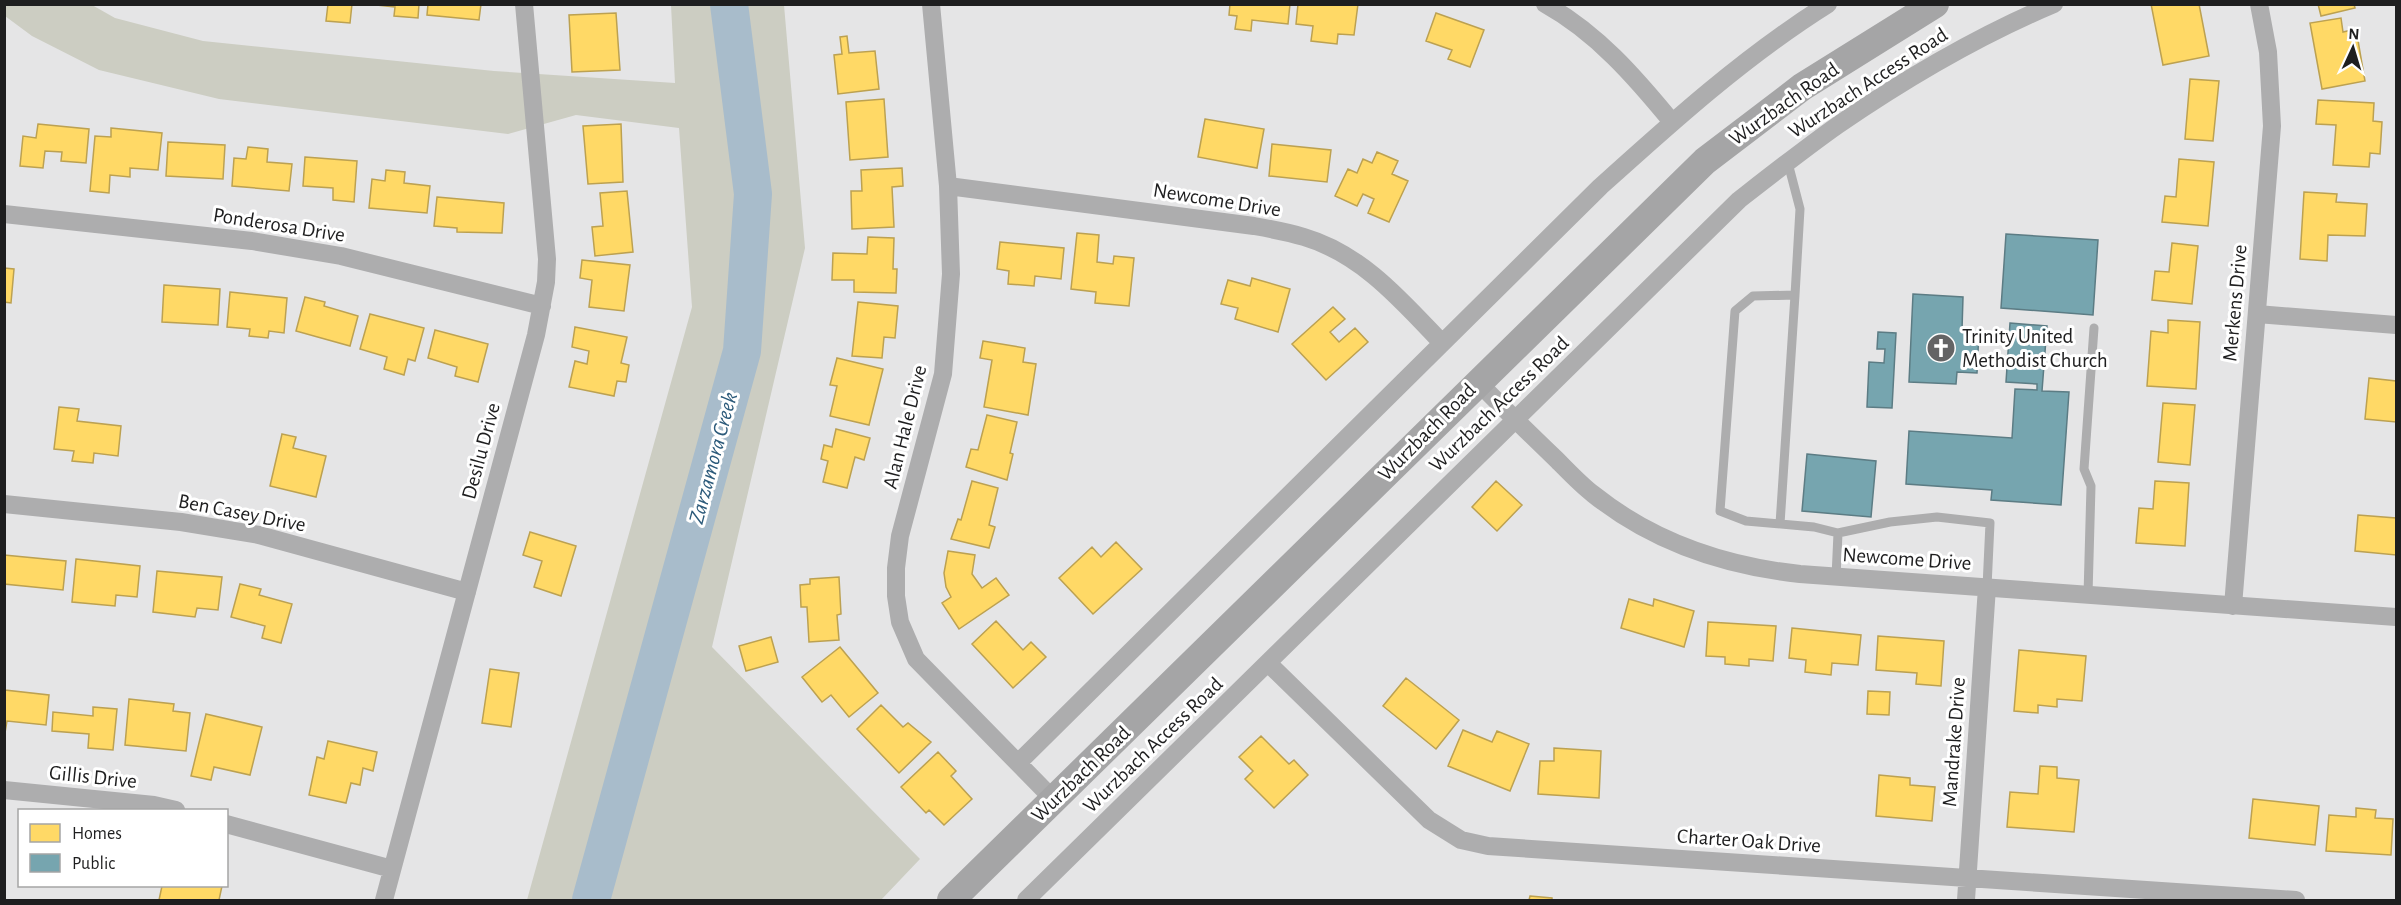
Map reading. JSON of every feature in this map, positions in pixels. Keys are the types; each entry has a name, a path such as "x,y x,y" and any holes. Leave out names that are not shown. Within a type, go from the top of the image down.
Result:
{"main road":[{"name":"Wurzbach Road","path":"951,900 1705,161 1802,87 1935,4"}],"street":[{"name":"Desilu Drive","path":"384,900 542,306 546,282 546,237 524,4"},
{"name":"Alan Hale Drive","path":"931,4 948,186 951,274 943,374 900,536 896,568 896,596 900,622 916,659 1054,800"},
{"path":"1545,4 1586,32 1615,57 1672,122"},
{"path":"1018,763 1600,187 1672,122 1736,70 1828,4"},
{"name":"Wurzbach Access Road","path":"1026,900 1739,200 1838,125 1937,63 2054,4"},
{"name":"Merkens Drive","path":"2233,606 2272,126 2268,52 2259,4"},
{"name":"Newcome Drive","path":"948,186 1254,226 1304,237 1343,254 1387,285 1443,343"},
{"name":"Ponderosa Drive","path":"4,214 252,241 341,256 542,306"},
{"path":"2257,314 2397,325"},
{"name":"Newcome Drive","path":"1478,382 1592,494 1658,536 1731,563 1769,571 1836,577 2397,617"},
{"name":"Ben Casey Drive","path":"4,504 181,522 259,535 467,592"},
{"name":"Mandrake Drive","path":"1966,900 1987,587"},
{"name":"Charter Oak Drive","path":"1268,663 1429,819 1461,840 1488,846 2296,900"},
{"name":"Gillis Drive","path":"4,790 154,805 172,809"},
{"path":"228,825 392,869"}],"lane":[{"path":"1780,524 1800,209 1788,163"},
{"path":"1795,295 1753,296 1735,310 1720,511 1746,521 1831,530 1838,533 1890,522 1937,517 1990,523 1987,587"},
{"path":"2088,595 2091,486 2084,469 2094,328"},
{"path":"1836,577 1838,533"}],"shaded area":[{"path":"5,5 92,5 115,18 203,41 494,71 675,83 671,5 784,5 805,248 712,647 920,859 881,900 527,900 692,307 679,128 576,115 508,134 219,99 99,70 32,36 5,16"}],"building: Homes":[{"path":"328,4 352,4 350,23 326,21"},
{"path":"367,4 419,4 418,18 394,16 395,7"},
{"path":"428,4 481,4 479,20 427,15"},
{"path":"1230,4 1290,4 1288,24 1252,20 1251,31 1235,29 1237,16 1229,15"},
{"path":"1298,4 1358,4 1354,35 1338,34 1337,44 1311,41 1313,26 1296,24"},
{"path":"2151,4 2199,4 2209,56 2163,65"},
{"path":"2318,4 2354,4 2355,8 2321,16"},
{"path":"616,13 620,70 572,72 569,15"},
{"path":"1436,13 1484,30 1470,67 1448,59 1452,50 1426,41"},
{"path":"2341,18 2343,32 2356,29 2365,81 2322,89 2310,23"},
{"path":"847,36 849,53 875,51 879,89 838,94 834,55 842,54 840,37"},
{"path":"2190,79 2219,81 2213,141 2185,139"},
{"path":"884,99 888,157 850,160 846,102"},
{"path":"2318,100 2374,103 2373,121 2382,122 2380,154 2370,153 2369,167 2333,165 2336,125 2316,124"},
{"path":"1205,119 1264,129 1257,168 1198,157"},
{"path":"38,124 89,129 86,163 61,161 62,152 45,151 43,168 20,166 23,136 36,138"},
{"path":"621,124 623,182 588,184 583,126"},
{"path":"111,128 162,133 158,170 130,168 130,177 110,175 109,193 90,191 95,136 111,137"},
{"path":"168,142 225,145 223,179 166,176"},
{"path":"1272,144 1331,150 1327,182 1269,176"},
{"path":"248,147 268,149 267,162 292,164 289,191 232,186 234,158 246,159"},
{"path":"1377,152 1398,161 1392,174 1408,181 1389,222 1368,213 1374,199 1363,194 1357,206 1335,196 1348,169 1357,173 1363,159 1372,163"},
{"path":"305,157 357,161 354,202 333,200 333,188 303,186"},
{"path":"2179,159 2214,162 2208,226 2162,222 2165,196 2176,197"},
{"path":"902,168 903,186 892,187 894,227 852,229 851,191 862,191 861,170"},
{"path":"386,170 405,172 404,183 430,186 427,213 369,208 372,179 385,181"},
{"path":"627,191 633,252 595,256 592,227 603,226 600,193"},
{"path":"2304,192 2337,194 2336,202 2367,204 2365,236 2328,235 2327,261 2300,259"},
{"path":"437,197 504,203 502,233 457,232 457,228 434,226"},
{"path":"1077,233 1099,235 1097,262 1113,264 1114,256 1134,258 1129,306 1095,303 1096,292 1071,289"},
{"path":"868,237 894,238 893,269 897,269 896,293 854,292 854,280 832,280 833,253 867,254"},
{"path":"1000,242 1064,248 1061,279 1035,276 1034,286 1008,284 1009,271 997,269"},
{"path":"2172,243 2198,246 2192,304 2152,300 2155,271 2169,272"},
{"path":"582,260 630,265 624,311 589,307 592,280 580,278"},
{"path":"4,268 14,269 11,303 4,302"},
{"path":"1252,278 1290,289 1278,332 1235,319 1238,308 1221,304 1228,280 1250,286"},
{"path":"164,285 220,289 218,325 162,322"},
{"path":"230,292 287,298 284,333 269,331 268,338 249,336 250,329 227,327"},
{"path":"305,297 325,302 324,306 358,316 350,346 296,331"},
{"path":"858,302 898,306 895,338 884,337 882,358 852,356"},
{"path":"1333,307 1345,319 1330,332 1339,342 1355,328 1368,342 1326,380 1292,344"},
{"path":"370,314 424,328 415,361 408,359 404,375 384,369 387,357 360,349"},
{"path":"2168,320 2200,322 2196,389 2147,386 2151,331 2168,333"},
{"path":"575,327 627,337 621,363 629,365 626,382 617,381 614,396 569,387 575,361 587,364 589,351 572,347"},
{"path":"435,330 488,344 478,382 455,376 457,367 428,358"},
{"path":"983,341 1025,348 1023,362 1036,364 1028,415 984,407 992,360 980,358"},
{"path":"837,358 883,369 869,425 830,416 837,386 830,385"},
{"path":"2369,378 2396,381 2396,422 2365,419"},
{"path":"2163,403 2195,405 2190,465 2158,462"},
{"path":"59,407 79,409 77,421 121,426 118,456 94,453 93,463 72,461 74,451 54,449"},
{"path":"987,415 1017,422 1007,480 966,467 971,449 978,450"},
{"path":"836,429 870,438 864,460 855,457 847,488 823,482 828,461 821,459 824,445 832,447"},
{"path":"282,434 296,437 293,448 326,456 316,497 270,486"},
{"path":"972,481 998,488 989,525 995,527 989,548 951,539 958,519 961,520"},
{"path":"1496,481 1522,505 1497,531 1472,507"},
{"path":"2155,481 2189,483 2185,546 2136,543 2139,508 2153,509"},
{"path":"2358,515 2396,518 2396,555 2355,551"},
{"path":"530,532 576,546 561,596 534,587 542,561 523,555"},
{"path":"1116,542 1142,569 1093,614 1059,578 1092,547 1101,557"},
{"path":"948,551 975,555 972,574 982,588 996,578 1009,595 959,629 942,603 951,597 946,587 944,573"},
{"path":"4,555 66,561 63,590 4,584"},
{"path":"76,559 140,566 137,597 116,595 115,606 72,602"},
{"path":"157,571 222,577 218,610 197,608 195,617 153,612"},
{"path":"839,577 841,614 837,615 839,640 809,642 807,607 801,607 800,585 810,584 810,579"},
{"path":"240,584 261,589 259,595 292,604 281,643 262,638 265,626 231,617"},
{"path":"1629,599 1653,606 1654,599 1694,611 1684,647 1621,628"},
{"path":"996,621 1023,650 1031,642 1046,657 1013,688 972,644"},
{"path":"1708,622 1776,626 1773,661 1749,659 1749,666 1725,664 1725,657 1706,656"},
{"path":"1792,628 1861,635 1858,665 1832,663 1831,675 1805,672 1806,660 1789,658"},
{"path":"1878,636 1944,641 1941,686 1916,684 1917,673 1876,670"},
{"path":"771,637 778,662 746,671 739,646"},
{"path":"840,647 878,693 849,717 831,695 822,702 802,677"},
{"path":"2019,650 2086,656 2082,701 2057,699 2057,707 2038,705 2038,713 2014,711"},
{"path":"490,669 519,673 511,727 482,723"},
{"path":"1406,678 1459,720 1436,749 1383,706"},
{"path":"4,683 5,690 49,695 46,725 7,721 4,739"},
{"path":"1868,691 1890,692 1889,715 1867,714"},
{"path":"129,699 174,704 173,711 190,713 186,751 125,745"},
{"path":"881,705 903,727 908,723 931,742 899,773 857,729"},
{"path":"93,707 117,709 113,750 88,748 89,734 52,731 53,712 93,716"},
{"path":"206,714 262,727 250,775 214,767 211,780 191,776"},
{"path":"1463,730 1492,742 1497,731 1529,744 1510,791 1448,766"},
{"path":"1261,736 1289,764 1294,760 1308,775 1274,808 1245,779 1253,771 1239,757"},
{"path":"328,741 377,752 373,771 363,768 360,785 351,783 346,803 309,795 317,757 324,759"},
{"path":"1554,748 1601,751 1599,798 1538,794 1540,761 1554,761"},
{"path":"938,752 956,771 951,776 972,799 944,825 929,810 926,813 901,787"},
{"path":"2040,766 2057,767 2057,778 2079,780 2074,832 2007,827 2010,792 2038,794"},
{"path":"1879,775 1910,778 1910,785 1935,787 1932,821 1876,816"},
{"path":"2253,799 2319,806 2315,845 2249,838"},
{"path":"2356,808 2376,810 2375,818 2393,819 2391,855 2326,851 2329,815 2356,817"},
{"path":"162,887 222,887 219,900 159,900"},
{"path":"1530,896 1552,898 1552,900 1529,900"}],"building: Public":[{"path":"2006,234 2098,240 2093,315 2001,308"},
{"path":"1913,294 1963,297 1962,330 1979,331 1977,373 1957,372 1956,384 1909,382"},
{"path":"2010,323 2047,326 2042,391 2069,392 2061,505 1991,500 1992,490 1906,484 1909,431 2012,438 2015,389 2037,390 2037,384 2006,382"},
{"path":"1878,332 1896,333 1892,408 1867,407 1869,362 1884,363 1885,349 1877,349"},
{"path":"1807,454 1876,461 1871,517 1802,511"}],"waterway":[{"name":"Zarzamora Creek","path":"591,900 742,351 753,194 729,4"}],"place":[{"name":"Trinity United Methodist Church","path":"1941,348"}]}
